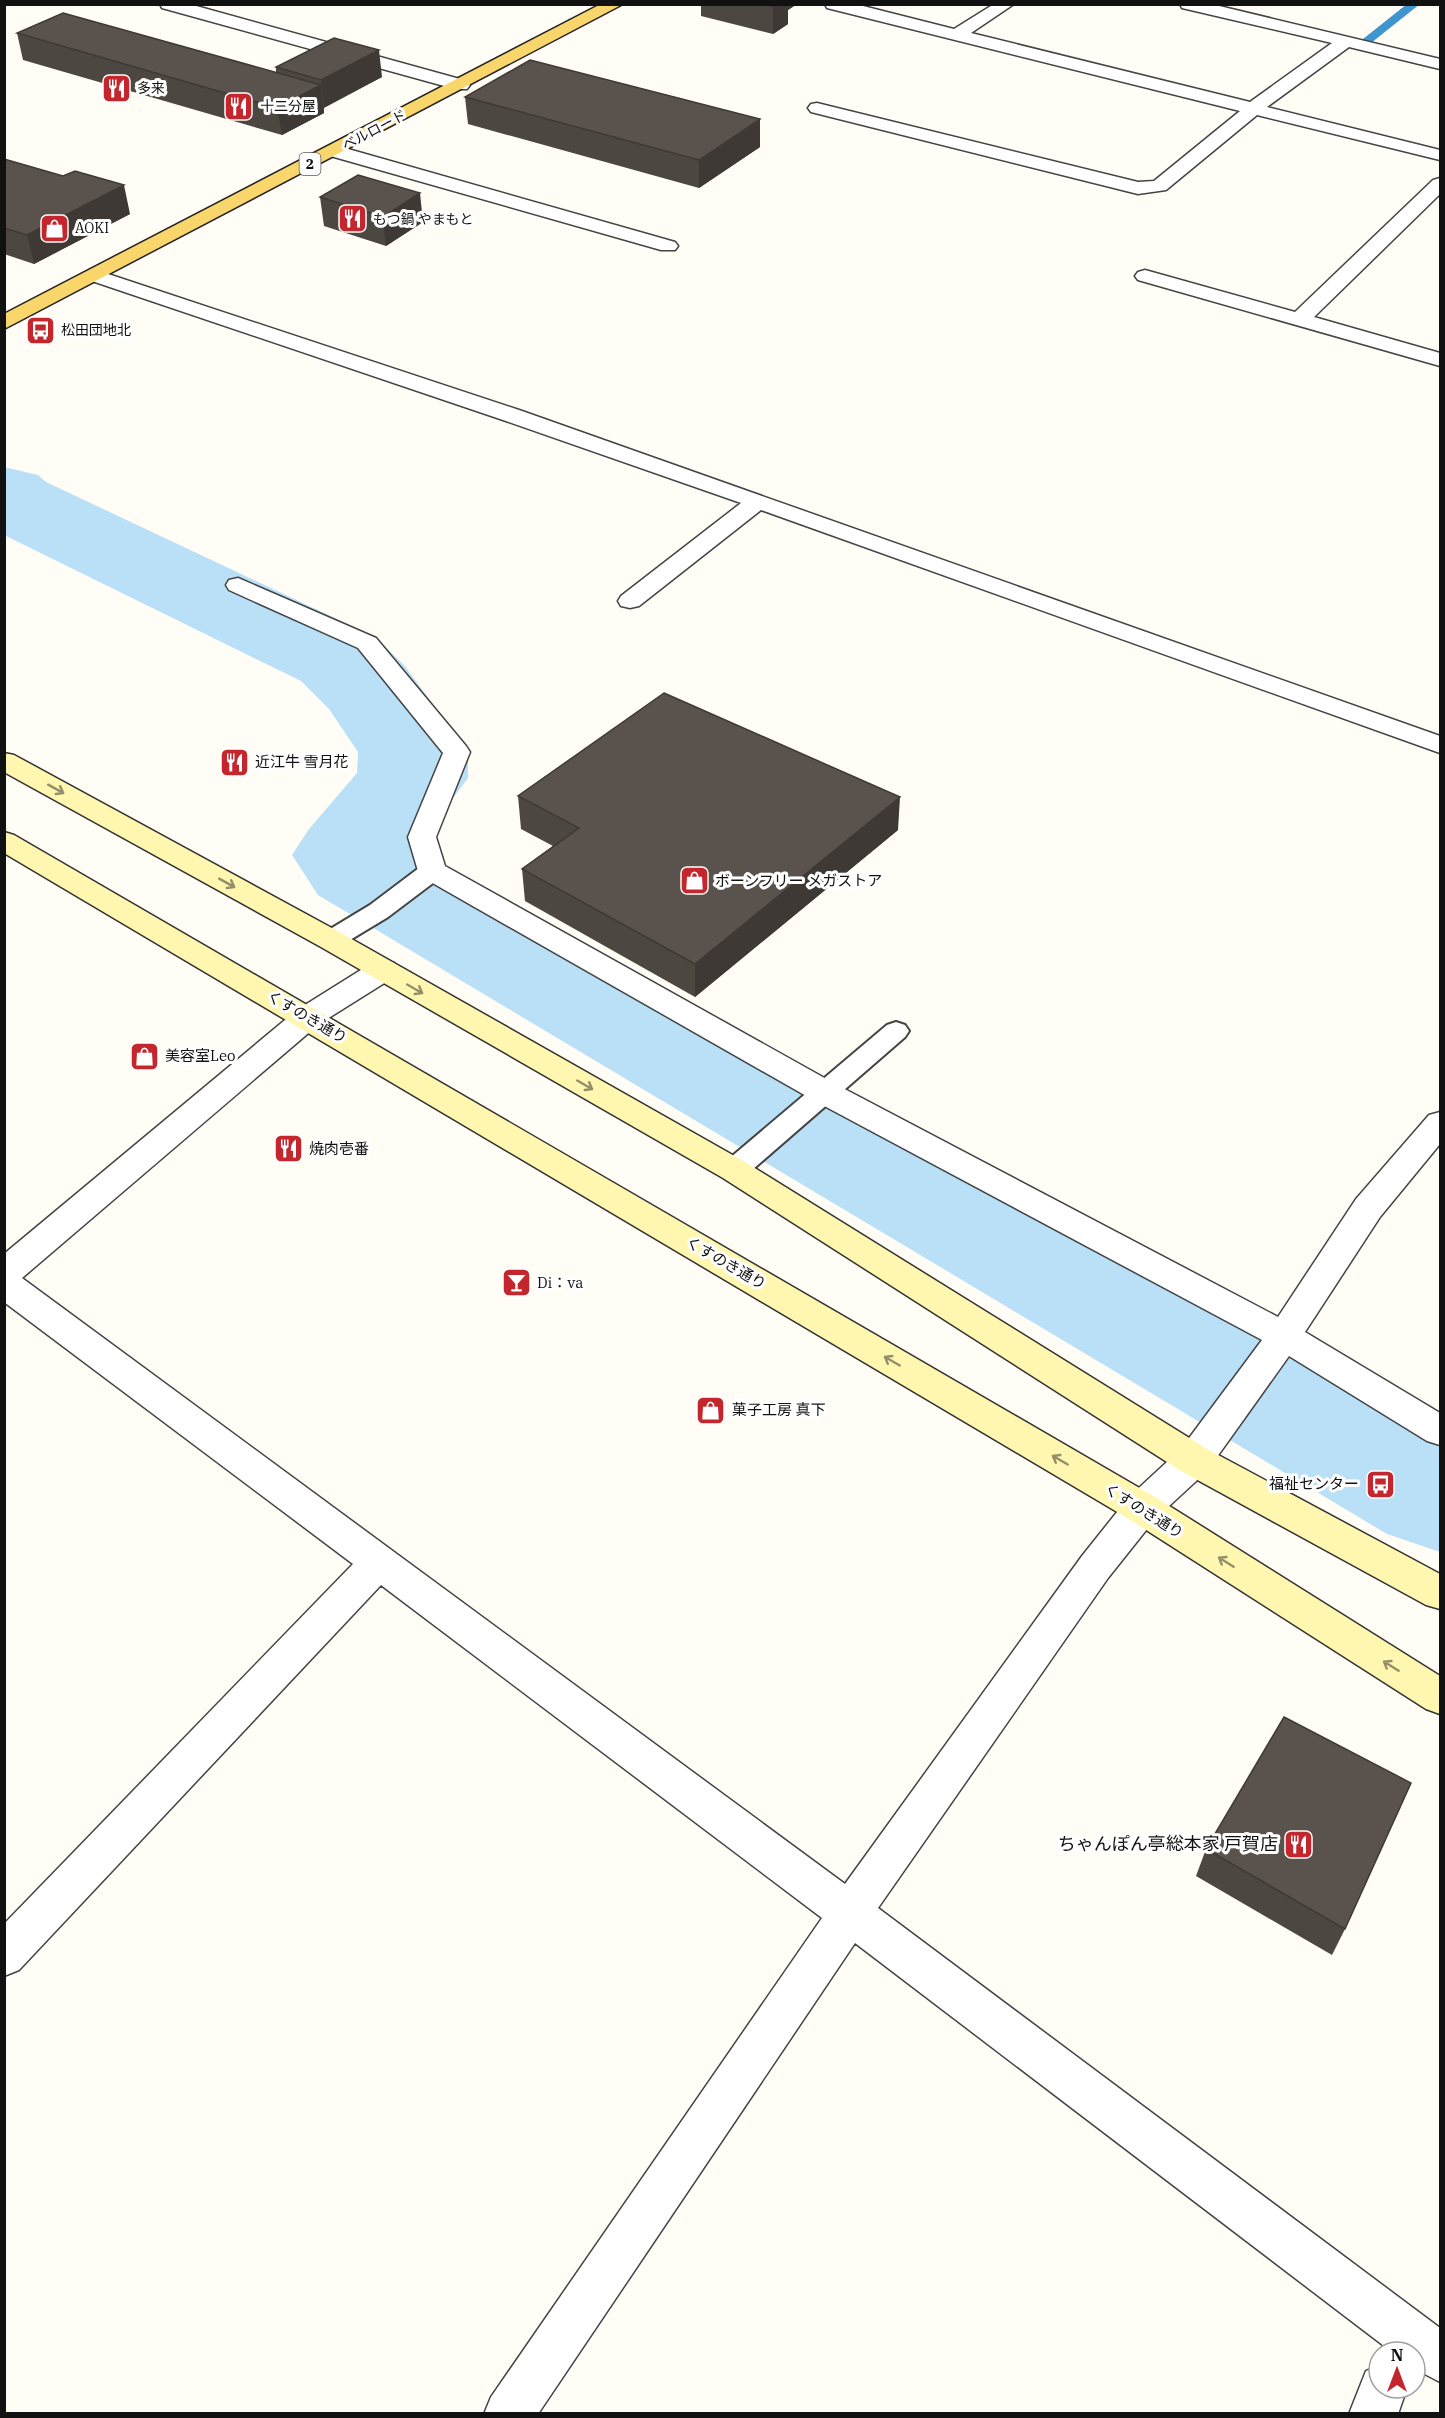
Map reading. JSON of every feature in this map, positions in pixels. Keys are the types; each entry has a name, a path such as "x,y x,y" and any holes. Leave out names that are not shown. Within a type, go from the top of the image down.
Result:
{"main road":[{"name":"ベルロード","path":"4,323 615,4"},
{"path":"4,761 331,940 734,1170 1194,1460 1440,1593"},
{"name":"くすのき通り","path":"4,842 308,1017 1142,1508 1440,1697"}],"street":[{"path":"168,4 461,85"},
{"path":"833,4 1440,155"},
{"path":"956,35 1006,4"},
{"path":"1188,4 1440,64"},
{"path":"817,108 1138,188 1159,186 1254,108 1346,42"},
{"path":"334,151 668,246"},
{"path":"1299,320 1440,184"},
{"path":"96,276 514,416 758,501 1440,745"},
{"path":"1145,276 1440,360"},
{"path":"630,601 758,501"},
{"path":"238,585 367,643 457,752 422,837 430,873 820,1099 1274,1349 1440,1431"},
{"path":"4,1274 308,1017 383,970"},
{"path":"508,2414 850,1913 1095,1567 1142,1508 1194,1460 1274,1349 1368,1208 1440,1123"},
{"path":"4,1283 850,1913 1405,2340"},
{"path":"4,1955 379,1562"}],"lane":[{"path":"331,940 386,906 430,873"},
{"path":"734,1170 820,1099 896,1031"}],"building":[{"path":"63,13 321,85 277,108 17,33"},
{"path":"334,38 379,50 321,80 276,67"},
{"path":"530,60 760,119 699,160 465,97"},
{"path":"4,159 63,176 75,171 124,185 27,235 4,228"},
{"path":"358,175 420,193 383,217 320,197"},
{"name":"ボーンフリー メガストア","path":"664,693 900,797 695,964 522,869 579,828 518,796"},
{"name":"ちゃんぽん亭総本家 戸賀店","path":"1284,1717 1411,1783 1345,1929 1206,1849"}],"waterway":[{"path":"1367,41 1415,4"},
{"path":"4,495 12,502 338,659 367,687 413,752 412,778 350,855 359,869 1440,1490"}],"place":[{"name":"多来","path":"116,88"},
{"name":"十二分屋","path":"239,106"},
{"name":"もつ鍋 やまもと","path":"352,219"},
{"name":"AOKI","path":"54,228"},
{"name":"松田団地北","path":"40,330"},
{"name":"近江牛 雪月花","path":"234,762"},
{"name":"ボーンフリー メガストア","path":"694,881"},
{"name":"美容室Leo","path":"144,1056"},
{"name":"焼肉壱番","path":"288,1149"},
{"name":"Di：va","path":"516,1283"},
{"name":"菓子工房 真下","path":"711,1410"},
{"name":"福祉センター","path":"1380,1484"},
{"name":"ちゃんぽん亭総本家 戸賀店","path":"1299,1844"}]}
